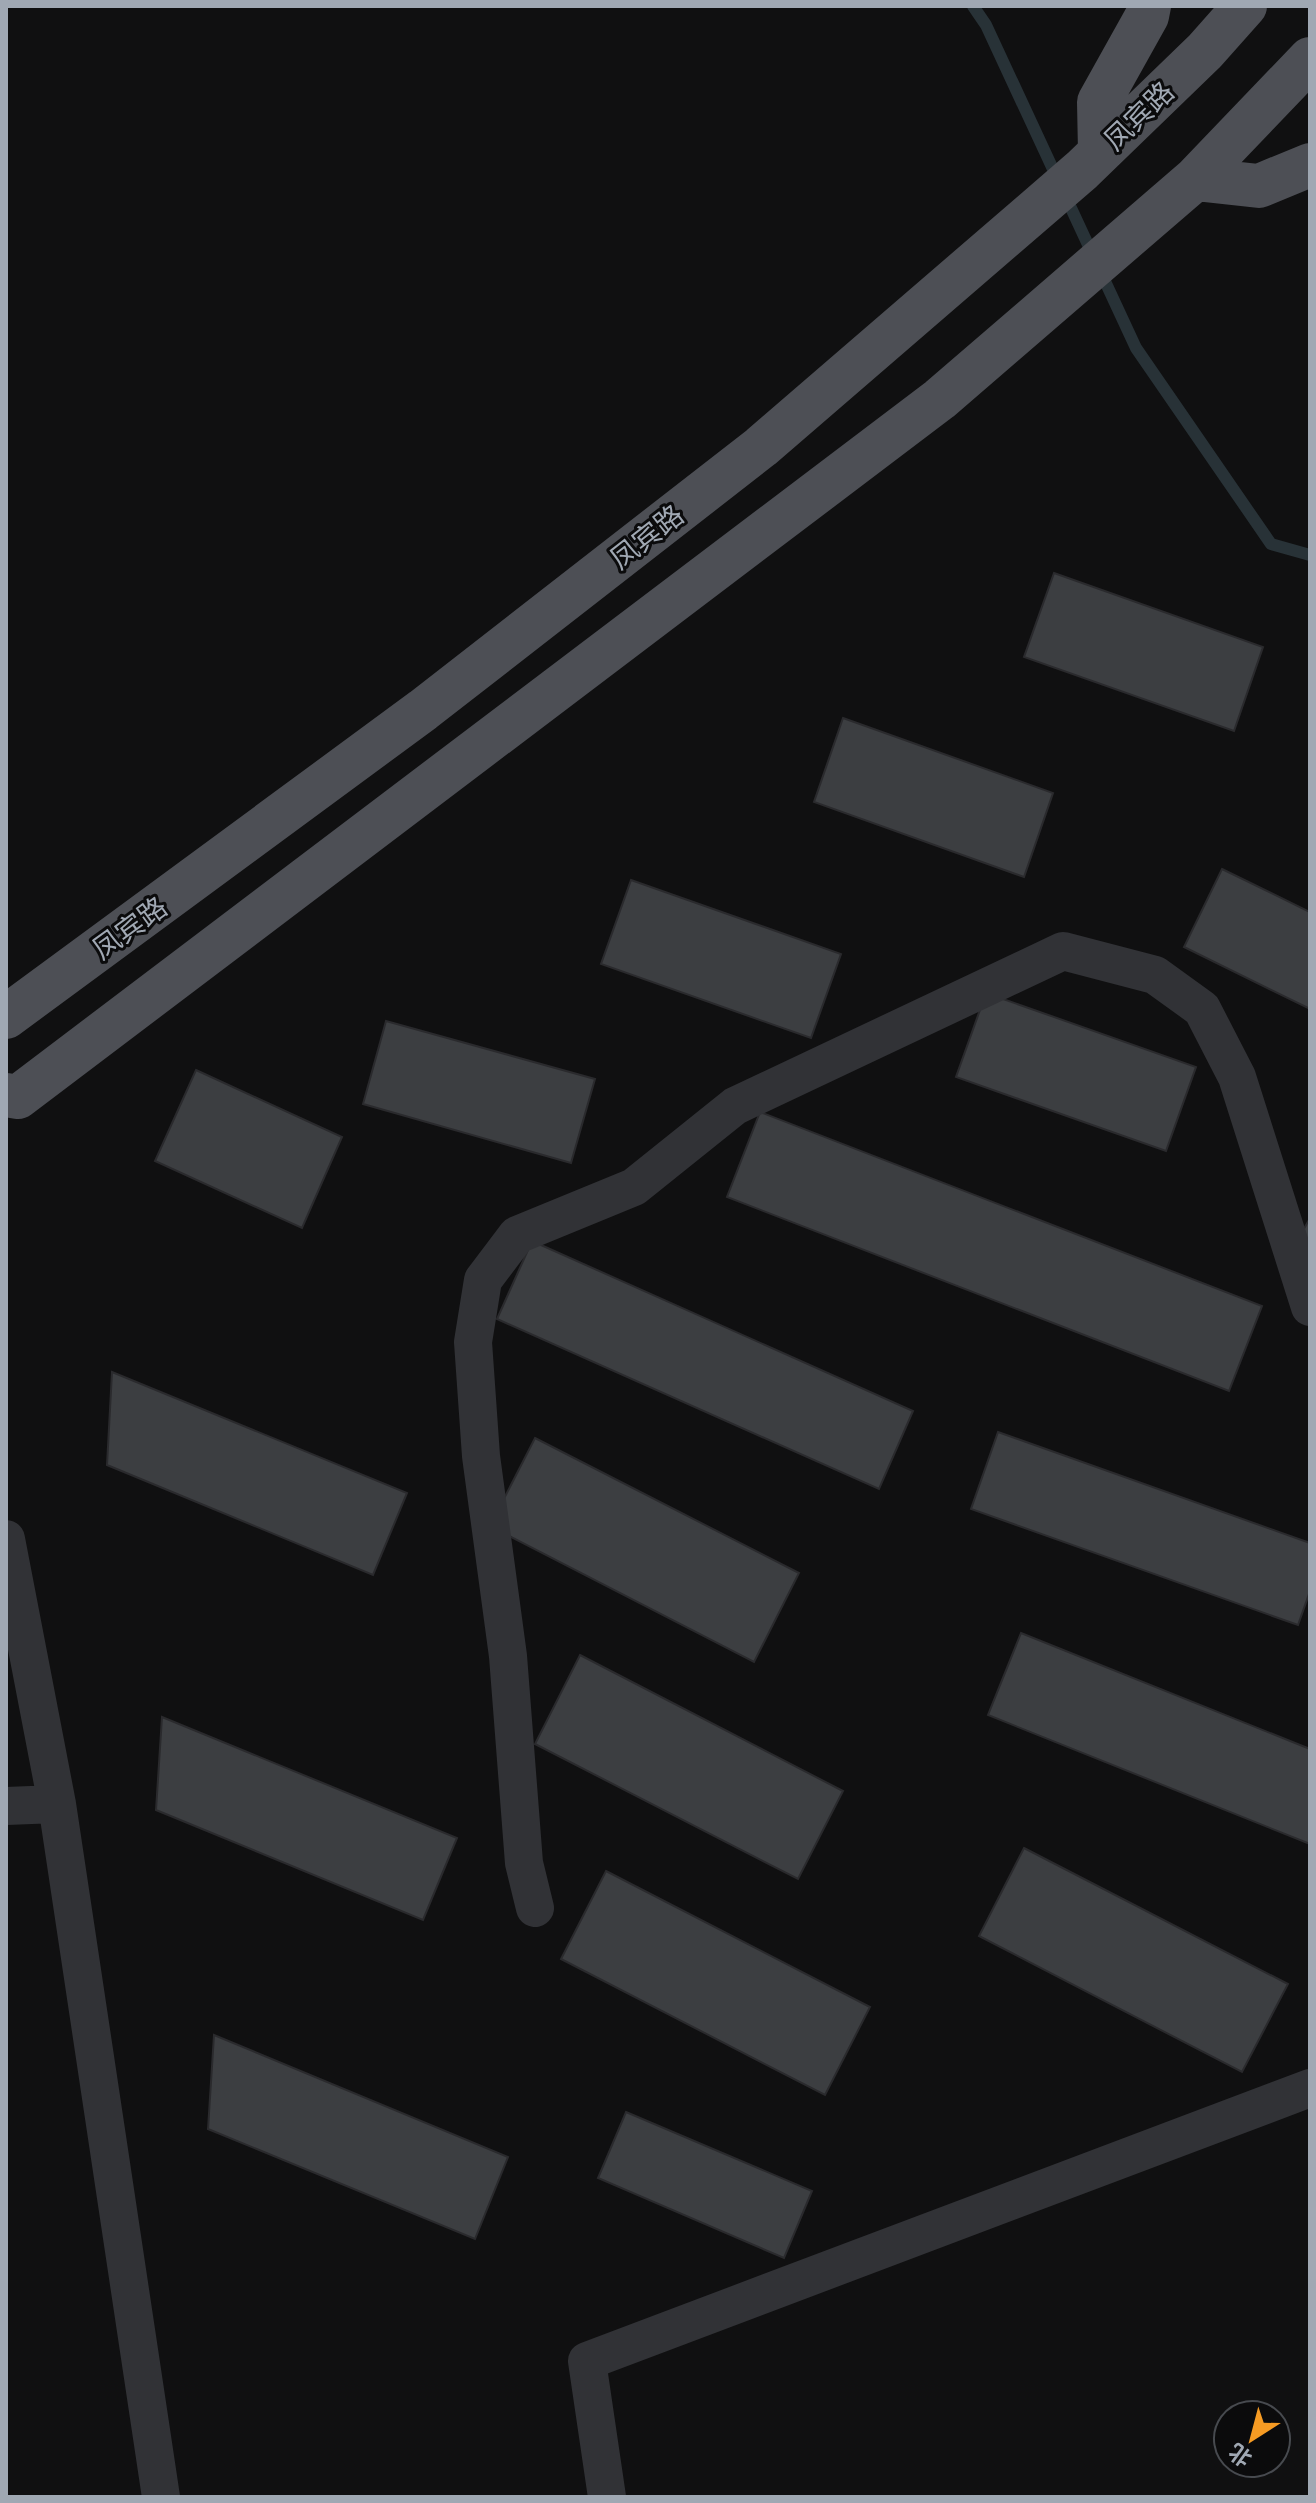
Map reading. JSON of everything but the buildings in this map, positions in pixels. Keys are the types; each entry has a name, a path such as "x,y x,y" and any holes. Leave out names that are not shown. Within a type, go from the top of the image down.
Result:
{"main road":[{"path":"1091,161 1099,102 1147,16 1149,6"},
{"name":"凤宾路","path":"6,1017 423,710 761,447 1091,161 1205,51 1245,6"},
{"path":"6,1095 18,1097 940,399 1195,179 1310,59"},
{"path":"1195,179 1259,186 1310,165"}],"street":[{"path":"535,1908 524,1863 508,1656 481,1456 473,1342 483,1280 517,1235 634,1187 735,1106 1063,951 1155,975 1202,1009 1237,1077 1310,1307"},
{"path":"6,1539 57,1804 161,2497"},
{"path":"6,1806 57,1804"},
{"path":"607,2497 587,2361 1310,2088"}],"waterway":[{"path":"973,6 986,25 1136,348 1271,544 1310,555"}]}
